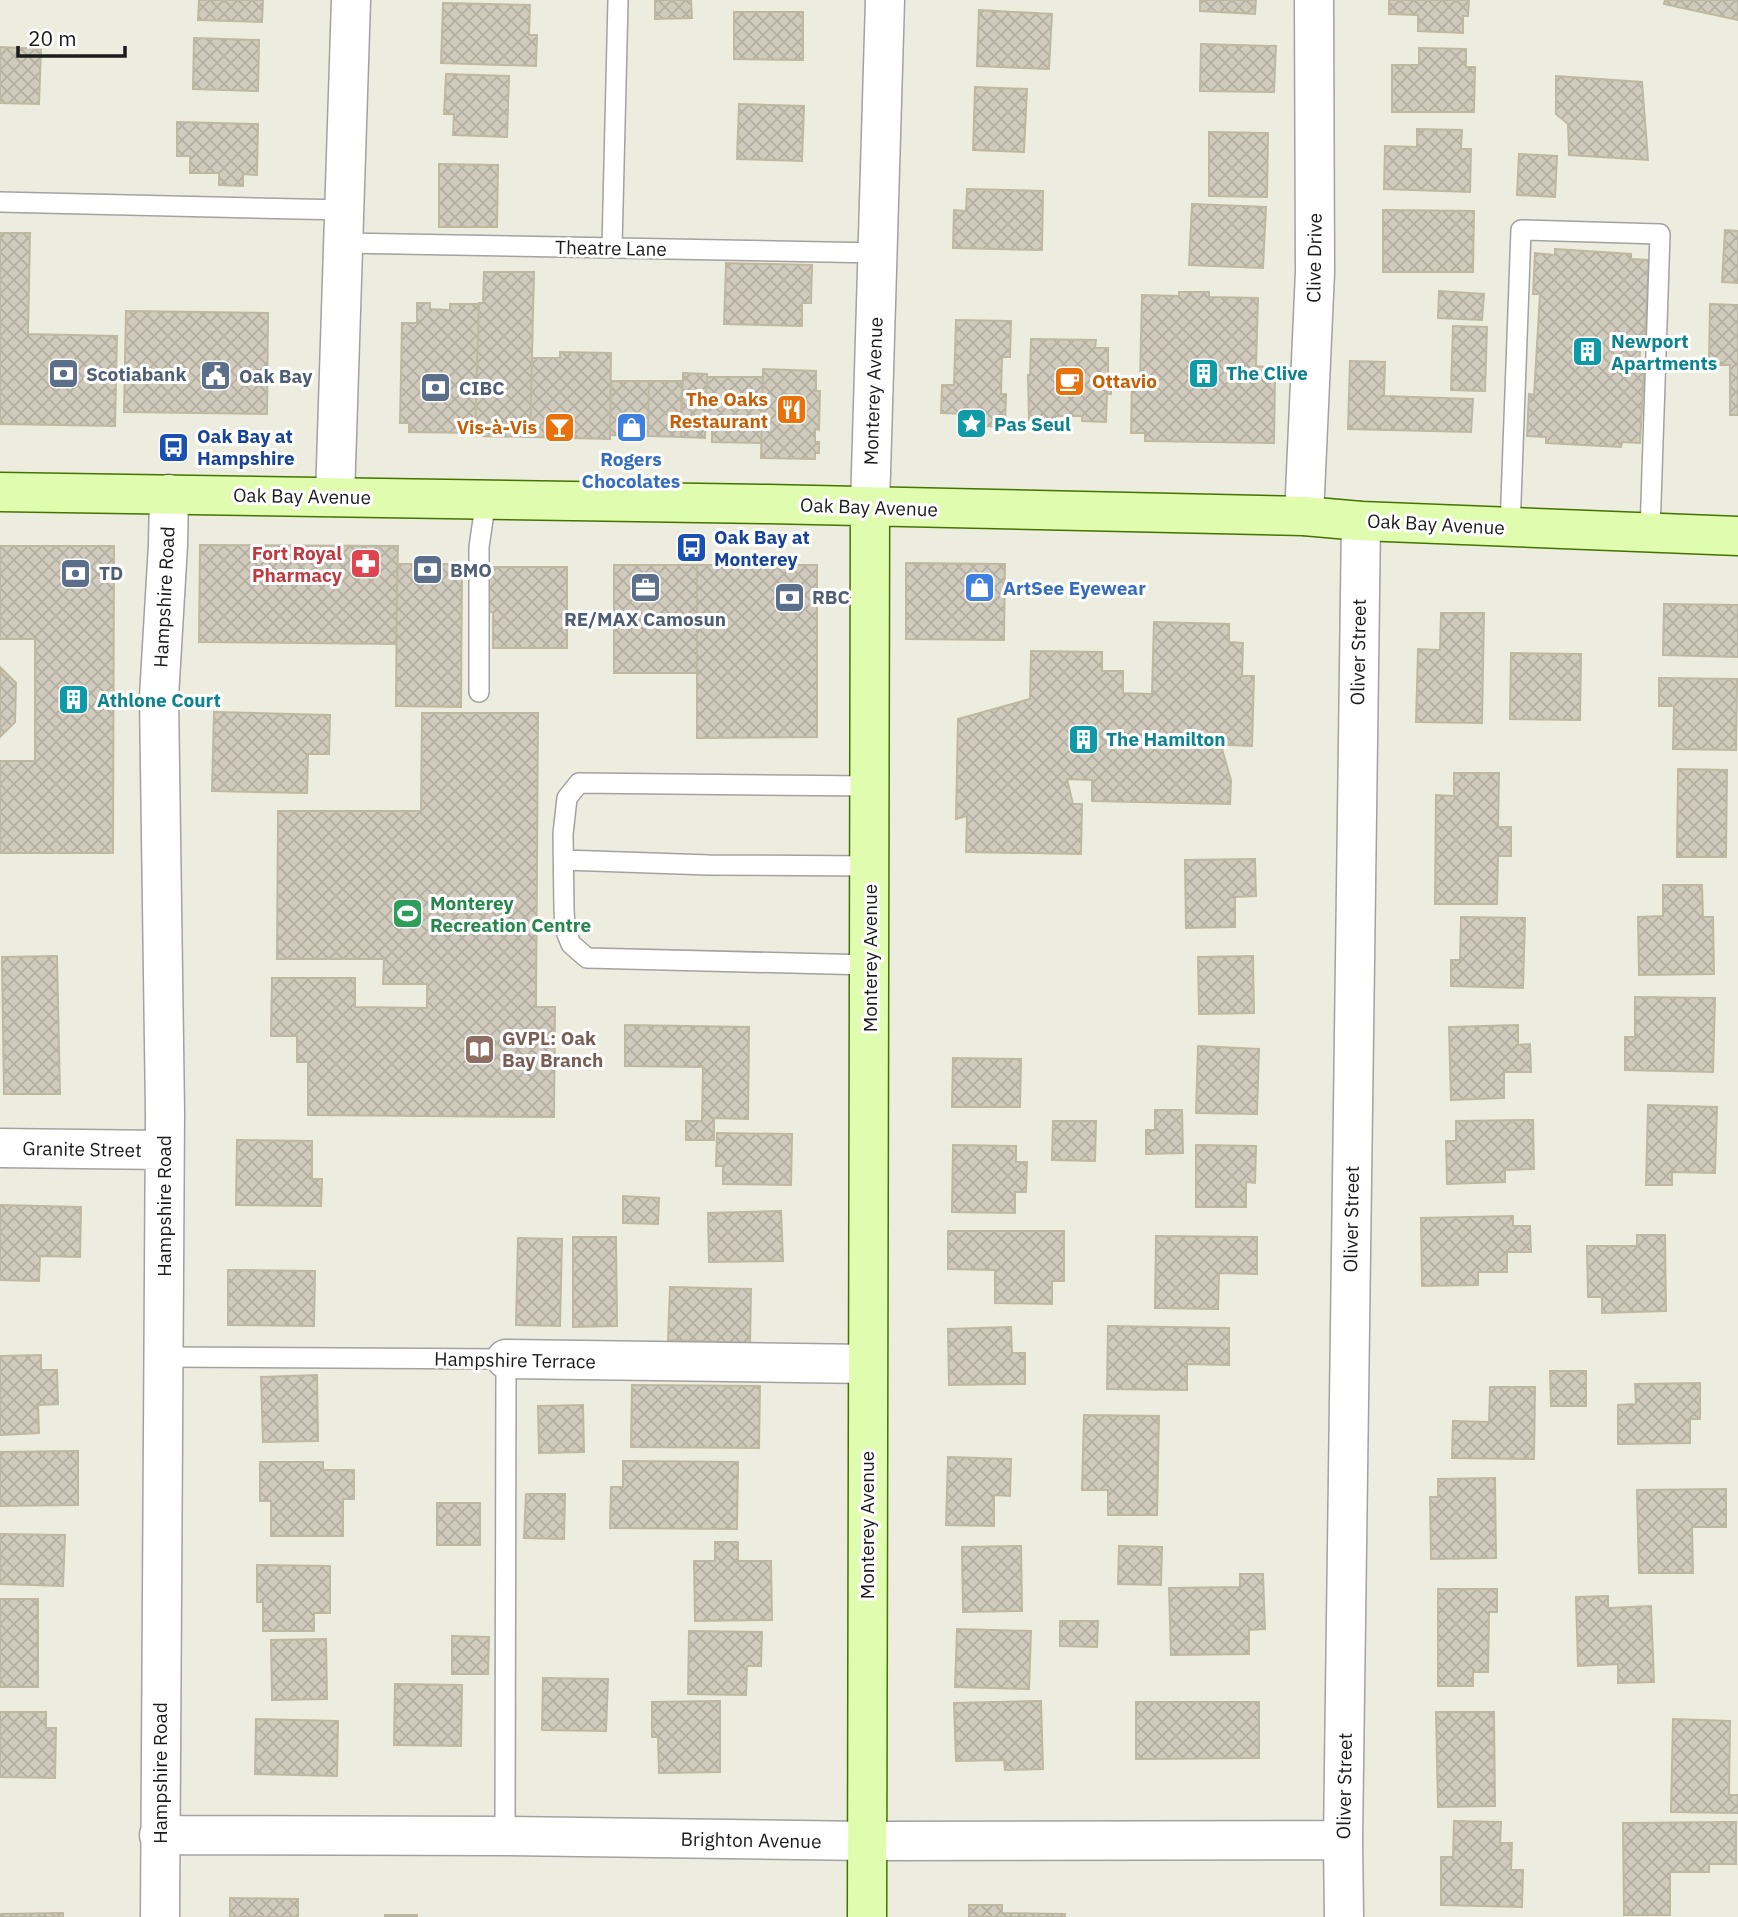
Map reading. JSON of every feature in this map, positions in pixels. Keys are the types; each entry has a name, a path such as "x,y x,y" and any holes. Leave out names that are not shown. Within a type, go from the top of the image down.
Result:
{"street":[{"path":"335,497 351,0"},
{"name":"Monterey Avenue","path":"867,1917 870,506 885,0"},
{"name":"Clive Drive","path":"1304,516 1315,272 1314,0"},
{"name":"Oak Bay Avenue","path":"0,492 1304,516 1510,528 1738,536"},
{"name":"Hampshire Road","path":"160,1917 164,1150 159,698 169,494"},
{"name":"Oliver Street","path":"1344,1917 1359,565 1362,521"},
{"name":"Granite Street","path":"0,1147 164,1150"},
{"name":"Hampshire Terrace","path":"506,1359 867,1364"},
{"name":"Brighton Avenue","path":"159,1835 867,1841 1343,1840"}],"lane":[{"path":"612,247 618,0"},
{"name":"Theatre Lane","path":"0,202 612,247 878,253"},
{"path":"1510,528 1521,230 1660,234 1650,532"},
{"path":"479,692 479,547 486,499"},
{"path":"870,786 579,783 567,798 564,860 565,929 570,944 587,958 870,965"},
{"path":"564,860 709,865 870,866"},
{"name":"Hampshire Terrace","path":"163,1357 506,1359"},
{"path":"505,1836 506,1359"}],"building":[{"path":"199,0 263,0 262,22 198,20"},
{"path":"655,0 691,0 692,18 655,19"},
{"path":"1200,0 1256,0 1255,14 1200,11"},
{"path":"1389,0 1469,0 1468,16 1463,16 1463,33 1418,31 1418,15 1389,14"},
{"path":"1665,0 1738,0 1738,20 1664,4"},
{"path":"443,3 530,5 529,35 537,35 536,66 441,63"},
{"path":"979,10 1052,14 1049,69 977,66"},
{"path":"734,12 803,12 803,60 734,59"},
{"path":"194,38 259,40 258,91 193,89"},
{"path":"1201,44 1276,46 1274,92 1200,91"},
{"path":"0,47 41,49 39,104 0,103"},
{"path":"1419,48 1466,49 1466,67 1475,67 1474,112 1392,112 1392,65 1419,65"},
{"path":"446,74 509,76 507,137 453,135 454,114 444,114"},
{"path":"1556,76 1642,82 1648,160 1569,155 1568,124 1556,114"},
{"path":"975,87 1027,89 1024,152 973,150"},
{"path":"739,104 804,106 802,161 737,159"},
{"path":"177,122 258,124 257,175 243,174 243,186 219,185 219,173 190,173 190,156 177,156"},
{"path":"1417,129 1462,130 1461,149 1471,149 1470,192 1384,189 1385,146 1417,147"},
{"path":"1209,132 1268,133 1267,197 1209,196"},
{"path":"1519,154 1557,156 1555,197 1517,195"},
{"path":"439,164 498,165 497,227 439,227"},
{"path":"967,189 1043,191 1042,250 953,248 954,210 966,211"},
{"path":"1192,204 1266,207 1263,268 1189,265"},
{"path":"1383,210 1474,211 1473,272 1383,272"},
{"path":"1725,230 1738,231 1738,283 1722,282"},
{"path":"0,233 30,233 28,334 117,336 115,426 0,424"},
{"name":"Newport Apartments","path":"1555,249 1631,254 1631,259 1649,260 1645,335 1641,334 1639,369 1644,370 1640,443 1622,442 1621,447 1546,443 1546,437 1527,436 1529,394 1534,395 1540,294 1533,294 1535,253 1555,255"},
{"path":"726,263 812,265 811,303 802,303 802,326 724,324"},
{"path":"484,272 534,272 530,437 475,436 479,303 483,303"},
{"path":"1439,291 1484,294 1482,320 1438,318"},
{"name":"The Clive","path":"1179,292 1209,292 1209,297 1258,298 1256,366 1265,367 1265,378 1275,379 1274,443 1145,441 1145,433 1131,433 1132,378 1140,379 1142,295 1179,296"},
{"path":"417,303 430,303 430,309 450,310 450,304 479,304 475,433 409,432 409,423 400,423 402,323 417,323"},
{"path":"1710,304 1738,305 1738,415 1730,415 1730,365 1709,365"},
{"path":"126,311 268,313 267,414 124,412"},
{"path":"956,320 1011,321 1010,357 1002,357 1001,394 1006,394 1005,427 985,426 986,420 969,419 969,414 941,413 942,385 954,385"},
{"path":"1453,326 1487,327 1485,391 1451,390"},
{"path":"1031,339 1096,340 1095,348 1108,348 1111,394 1107,394 1106,422 1082,421 1082,416 1029,420 1028,375"},
{"path":"560,352 611,353 610,439 530,437 532,358 560,358"},
{"path":"1350,361 1385,362 1384,396 1473,399 1471,432 1348,429"},
{"name":"The Oaks Restaurant","path":"763,369 816,371 816,391 820,391 819,430 815,429 815,442 819,442 819,453 815,453 815,459 761,458"},
{"path":"683,373 707,374 705,438 681,437"},
{"path":"707,377 763,377 761,443 712,442 712,429 705,429"},
{"path":"611,381 649,381 648,436 610,435"},
{"path":"649,381 682,381 681,437 648,436"},
{"path":"200,545 398,546 396,644 199,642"},
{"name":"Athlone Court","path":"0,546 114,546 113,853 0,853 0,761 35,761 35,639 0,639"},
{"path":"906,563 1005,564 1004,640 906,639"},
{"path":"397,564 462,564 461,707 396,706"},
{"path":"614,565 697,565 697,673 614,673"},
{"path":"697,565 817,565 817,737 697,738"},
{"path":"485,567 567,567 567,648 493,648 493,612 485,612"},
{"path":"1664,604 1738,605 1738,657 1663,655"},
{"path":"1441,613 1484,613 1482,723 1416,722 1418,649 1440,650"},
{"name":"The Hamilton","path":"1154,622 1229,624 1229,642 1243,643 1242,676 1254,676 1252,746 1228,745 1225,733 1209,732 1208,748 1222,749 1231,780 1230,804 1092,801 1092,780 1067,779 1073,804 1082,804 1081,854 966,852 967,816 956,819 958,719 1030,699 1031,651 1102,652 1102,671 1123,671 1123,693 1152,694"},
{"path":"1511,653 1581,654 1580,720 1510,719"},
{"path":"0,667 16,683 15,722 0,737"},
{"path":"1659,678 1737,679 1736,750 1673,749 1674,706 1659,706"},
{"path":"214,712 330,715 329,754 308,754 307,793 212,791"},
{"name":"Monterey Recreation Centre","path":"422,713 538,713 536,1007 555,1007 554,1117 308,1115 308,1062 297,1062 297,1036 271,1036 272,978 355,978 355,1007 427,1008 427,984 383,984 384,959 277,959 278,811 421,811"},
{"path":"1678,769 1727,770 1726,857 1677,857"},
{"path":"1454,773 1499,773 1498,827 1511,827 1511,856 1498,856 1497,904 1435,904 1436,795 1454,796"},
{"path":"1255,859 1256,896 1235,897 1235,927 1186,928 1185,860"},
{"path":"1663,885 1702,885 1703,917 1713,917 1714,974 1639,975 1638,917 1663,916"},
{"path":"1461,917 1525,918 1523,988 1451,986 1451,960 1460,960"},
{"path":"57,956 60,1094 4,1094 2,957"},
{"path":"1253,956 1254,1013 1199,1014 1198,957"},
{"path":"1635,997 1715,998 1713,1072 1625,1070 1625,1037 1635,1037"},
{"path":"625,1025 749,1027 748,1119 714,1118 714,1140 686,1140 686,1121 702,1121 703,1067 625,1066"},
{"path":"1518,1025 1518,1045 1530,1044 1531,1072 1504,1072 1504,1098 1451,1100 1449,1027"},
{"path":"1198,1046 1259,1049 1257,1114 1196,1113"},
{"path":"953,1058 1021,1059 1020,1107 952,1107"},
{"path":"1648,1105 1717,1107 1715,1173 1672,1172 1672,1185 1646,1185"},
{"path":"1155,1110 1182,1110 1183,1153 1146,1154 1146,1130 1155,1130"},
{"path":"1533,1120 1534,1169 1505,1170 1505,1182 1447,1184 1446,1141 1456,1141 1456,1121"},
{"path":"1053,1121 1096,1121 1095,1161 1052,1160"},
{"path":"717,1133 792,1134 791,1185 723,1184 723,1166 716,1166"},
{"path":"237,1140 312,1141 312,1179 322,1179 321,1206 236,1205"},
{"path":"953,1145 1016,1146 1016,1162 1027,1162 1026,1192 1015,1192 1015,1213 952,1212"},
{"path":"1196,1145 1256,1146 1255,1183 1246,1182 1246,1207 1196,1207"},
{"path":"623,1196 659,1198 658,1224 623,1223"},
{"path":"0,1205 81,1207 80,1257 40,1256 39,1281 0,1280"},
{"path":"781,1211 783,1261 709,1262 708,1213"},
{"path":"1513,1216 1513,1226 1530,1226 1531,1252 1507,1252 1507,1272 1478,1272 1478,1285 1422,1286 1421,1218"},
{"path":"948,1231 1064,1231 1064,1281 1052,1281 1052,1304 995,1303 995,1270 948,1269"},
{"path":"1637,1235 1665,1235 1666,1311 1602,1313 1602,1297 1588,1297 1587,1246 1637,1246"},
{"path":"1156,1236 1257,1237 1257,1274 1219,1273 1218,1309 1155,1308"},
{"path":"573,1237 616,1237 617,1326 573,1327"},
{"path":"518,1238 562,1239 560,1326 516,1325"},
{"path":"228,1270 315,1271 314,1326 228,1325"},
{"path":"670,1287 751,1289 750,1343 668,1340"},
{"path":"1108,1326 1229,1328 1229,1365 1187,1364 1187,1390 1107,1389"},
{"path":"1011,1327 1012,1353 1025,1353 1025,1384 949,1385 948,1329"},
{"path":"41,1355 41,1370 57,1370 58,1404 38,1405 39,1433 0,1435 0,1356"},
{"path":"1550,1371 1586,1371 1586,1406 1551,1406"},
{"path":"317,1375 318,1441 263,1442 261,1377"},
{"path":"1700,1383 1700,1419 1690,1419 1690,1443 1618,1444 1618,1405 1636,1404 1635,1384"},
{"path":"632,1385 760,1386 759,1448 631,1447"},
{"path":"1490,1387 1535,1387 1534,1459 1452,1458 1453,1421 1489,1422"},
{"path":"583,1405 584,1452 539,1453 538,1406"},
{"path":"1084,1415 1159,1416 1157,1515 1108,1515 1108,1490 1082,1490"},
{"path":"78,1451 78,1505 0,1506 0,1452"},
{"path":"948,1457 1011,1459 1010,1496 994,1495 994,1526 946,1525"},
{"path":"623,1461 738,1462 737,1529 610,1528 611,1487 623,1487"},
{"path":"260,1462 323,1462 323,1470 354,1470 354,1499 343,1499 343,1536 271,1536 271,1501 260,1501"},
{"path":"1495,1478 1496,1558 1431,1559 1430,1497 1438,1497 1438,1479"},
{"path":"1726,1489 1726,1527 1692,1527 1693,1573 1639,1573 1637,1490"},
{"path":"526,1494 565,1494 564,1539 524,1538"},
{"path":"437,1503 480,1503 480,1545 437,1545"},
{"path":"0,1534 65,1535 63,1586 0,1584"},
{"path":"715,1542 738,1542 738,1561 771,1561 772,1620 695,1621 694,1561 715,1561"},
{"path":"1021,1546 1022,1611 963,1612 962,1547"},
{"path":"1119,1546 1162,1547 1161,1585 1118,1584"},
{"path":"257,1565 330,1566 330,1613 314,1613 314,1631 263,1631 263,1602 257,1602"},
{"path":"1240,1574 1263,1574 1265,1629 1249,1630 1249,1654 1171,1655 1169,1588 1240,1587"},
{"path":"1438,1589 1497,1589 1497,1612 1489,1612 1488,1672 1473,1672 1473,1686 1438,1686"},
{"path":"1608,1596 1608,1608 1651,1606 1654,1682 1618,1683 1618,1664 1578,1666 1576,1597"},
{"path":"0,1599 38,1599 38,1687 0,1687"},
{"path":"1060,1621 1098,1621 1097,1647 1060,1646"},
{"path":"957,1629 1031,1631 1029,1689 955,1687"},
{"path":"689,1631 762,1632 761,1666 747,1666 746,1695 688,1694"},
{"path":"452,1636 489,1637 488,1674 452,1674"},
{"path":"326,1639 327,1699 272,1700 271,1640"},
{"path":"543,1678 608,1679 606,1731 542,1730"},
{"path":"395,1684 462,1685 461,1746 394,1745"},
{"path":"720,1701 720,1772 659,1773 658,1737 652,1737 652,1702"},
{"path":"1041,1701 1043,1769 1005,1770 1004,1760 956,1761 954,1703"},
{"path":"1136,1702 1259,1702 1259,1758 1136,1759"},
{"path":"0,1712 46,1712 46,1728 56,1728 55,1778 0,1777"},
{"path":"1436,1712 1494,1712 1495,1806 1438,1807"},
{"path":"256,1719 338,1721 337,1776 255,1774"},
{"path":"1673,1719 1730,1721 1729,1795 1738,1795 1738,1813 1671,1812"},
{"path":"1454,1821 1501,1822 1500,1843 1512,1843 1511,1870 1523,1870 1522,1907 1441,1905 1441,1857 1453,1857"},
{"path":"1736,1822 1736,1864 1709,1864 1709,1872 1670,1872 1670,1915 1624,1915 1623,1823"},
{"path":"230,1898 298,1899 298,1917 230,1917"},
{"path":"969,1905 1002,1905 1002,1913 1065,1914 1065,1917 969,1917"},
{"path":"63,1913 63,1917 0,1917 0,1914"},
{"path":"417,1915 417,1917 385,1917"}],"place":[{"name":"Newport Apartments","path":"1588,352"},
{"name":"The Clive","path":"1203,373"},
{"name":"Scotiabank","path":"63,374"},
{"name":"Oak Bay","path":"216,376"},
{"name":"Ottavio","path":"1069,381"},
{"name":"CIBC","path":"436,388"},
{"name":"The Oaks Restaurant","path":"791,410"},
{"name":"Pas Seul","path":"971,424"},
{"name":"Vis-à-Vis","path":"560,427"},
{"name":"Rogers Chocolates","path":"631,428"},
{"name":"Oak Bay at Hampshire","path":"174,447"},
{"name":"Oak Bay at Monterey","path":"691,548"},
{"name":"Fort Royal Pharmacy","path":"365,564"},
{"name":"BMO","path":"427,570"},
{"name":"TD","path":"76,573"},
{"name":"RE/MAX Camosun","path":"645,588"},
{"name":"ArtSee Eyewear","path":"980,588"},
{"name":"RBC","path":"789,597"},
{"name":"Athlone Court","path":"74,700"},
{"name":"The Hamilton","path":"1083,739"},
{"name":"Monterey Recreation Centre","path":"407,914"},
{"name":"GVPL: Oak Bay Branch","path":"479,1049"}]}
